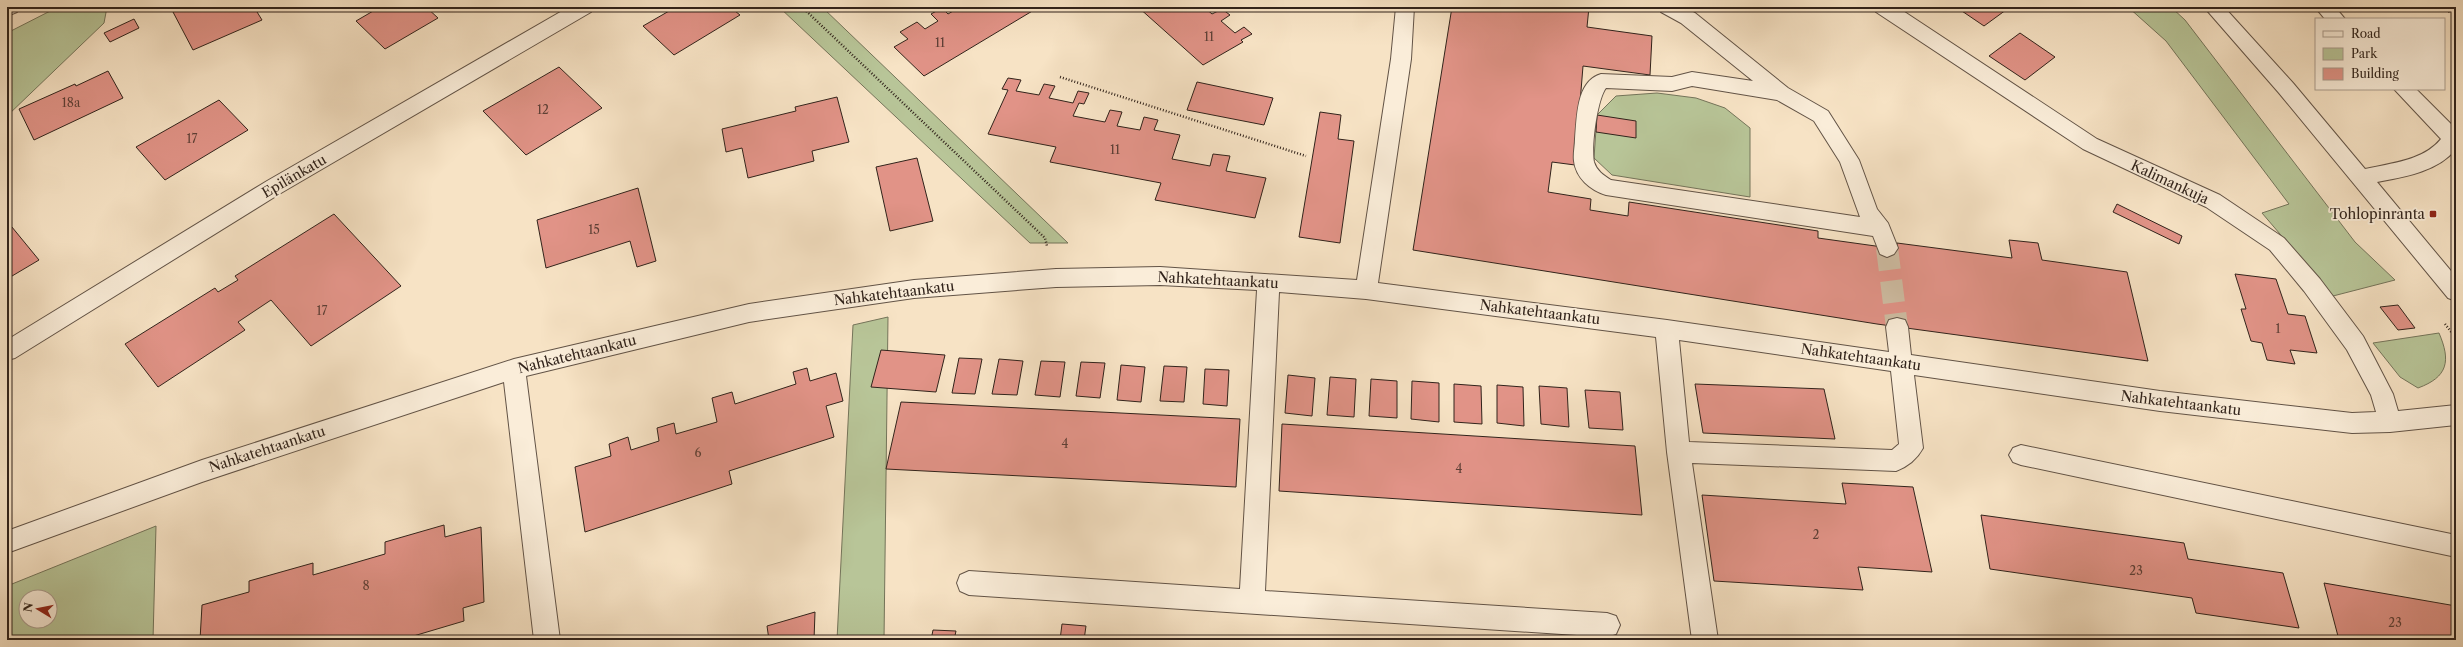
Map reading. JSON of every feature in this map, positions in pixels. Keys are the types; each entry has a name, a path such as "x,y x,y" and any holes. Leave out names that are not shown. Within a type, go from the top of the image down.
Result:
{"street":[{"name":"Epilänkatu","path":"7,351 274,187 584,7"},
{"path":"1366,290 1401,58 1405,7"},
{"path":"1668,7 1688,18 1781,93 1821,116 1849,160 1868,213 1881,228 1887,248"},
{"name":"Kalimankuja","path":"1883,7 2090,144 2213,201 2277,244 2312,285 2355,343 2382,394 2390,422"},
{"path":"2213,7 2257,54 2456,292"},
{"path":"2324,7 2335,18"},
{"path":"1781,93 1692,79 1672,84 1601,81 1592,93 1587,111 1584,161 1591,177 1606,187 1881,228"},
{"path":"2361,178 2425,162 2450,145 2453,140 2405,90"},
{"name":"Nahkatehtaankatu","path":"7,542 202,471 514,369 749,313 914,289 1056,278 1160,276 1268,282 1366,290 1667,329 1902,362 2160,401 2352,423 2390,422 2456,415"},
{"path":"1252,602 1268,282"},
{"path":"1679,452 1896,461 1911,448 1897,327"},
{"path":"1667,329 1670,379 1705,640"},
{"path":"514,369 547,640"},
{"path":"2021,455 2456,546"},
{"path":"969,583 1607,626"}],"path":[{"path":"802,7 1045,238 1056,278"},
{"path":"1060,77 1306,156"}],"green space":[{"path":"58,7 107,7 104,23 7,116 7,33"},
{"path":"779,7 822,7 1068,243 1030,243"},
{"path":"2128,7 2171,7 2185,20 2355,242 2395,280 2333,296 2262,213 2289,204 2166,41"},
{"path":"1657,93 1696,98 1725,108 1750,128 1750,197 1612,175 1594,158 1597,115 1616,96"},
{"path":"888,317 884,640 837,640 853,325"},
{"path":"2439,333 2445,352 2446,360 2444,367 2436,379 2418,388 2400,377 2373,343"},
{"path":"156,526 153,640 7,640 7,586"}],"building":[{"path":"185,7 254,7 262,20 193,50 173,12"},
{"path":"380,7 426,7 438,18 385,49 356,21"},
{"path":"676,7 730,7 740,15 674,55 643,26"},
{"path":"960,7 1039,7 924,76 894,47 908,39 900,32 917,22 925,29 938,21 931,14 942,8 948,14"},
{"path":"1138,7 1204,7 1212,14 1222,9 1230,15 1221,21 1235,33 1244,27 1252,34 1241,40 1243,42 1203,65"},
{"path":"1452,7 1589,7 1587,27 1652,36 1650,75 1583,66 1575,165 1552,162 1548,192 1591,199 1590,210 1628,216 1629,202 1818,231 1818,238 1897,249 1897,243 2012,258 2009,240 2038,243 2042,260 2127,272 2148,361 1877,324 1413,250"},
{"path":"1956,7 2010,7 1984,26"},
{"path":"134,19 139,28 110,42 104,33"},
{"path":"2020,33 2055,57 2025,80 1989,56"},
{"path":"559,67 602,108 526,155 483,111"},
{"path":"108,71 123,98 34,140 19,109 75,84 76,86"},
{"path":"1008,78 1021,80 1016,91 1039,95 1044,84 1055,86 1049,98 1073,103 1078,91 1089,93 1084,104 1079,103 1073,116 1105,122 1110,110 1122,112 1117,126 1140,130 1144,117 1158,120 1154,130 1180,135 1172,159 1210,166 1213,154 1230,156 1226,171 1266,178 1255,218 1155,200 1161,183 1050,162 1056,147 988,134 1008,90 1002,89"},
{"path":"1197,82 1273,98 1264,125 1187,110"},
{"path":"837,97 849,142 812,151 814,161 748,178 742,148 726,152 722,129 796,111 795,107"},
{"path":"219,100 248,130 165,180 136,147"},
{"path":"1320,112 1341,115 1338,139 1354,141 1340,243 1299,237"},
{"path":"1597,115 1636,121 1636,138 1596,132"},
{"path":"917,158 933,221 890,231 876,167"},
{"path":"638,188 656,261 637,267 630,241 546,268 537,220"},
{"path":"2117,204 2182,236 2179,244 2113,212"},
{"path":"334,214 401,286 311,346 271,300 238,322 245,330 158,387 125,344 215,288 218,292 238,280 235,276"},
{"path":"7,221 39,260 7,279"},
{"path":"2235,274 2276,279 2288,314 2305,316 2317,353 2290,350 2295,364 2267,360 2262,343 2251,341 2241,309 2246,309"},
{"path":"2398,305 2415,328 2398,330 2380,307"},
{"path":"881,350 945,355 936,392 871,387"},
{"path":"959,358 982,359 975,394 952,393"},
{"path":"999,359 1023,361 1017,395 992,394"},
{"path":"1041,361 1065,362 1060,397 1035,395"},
{"path":"1081,362 1105,363 1100,398 1076,396"},
{"path":"1121,365 1145,367 1141,402 1117,400"},
{"path":"1164,366 1187,367 1184,402 1160,401"},
{"path":"807,368 810,381 836,373 843,401 826,406 834,437 729,471 732,484 585,532 575,467 611,456 609,444 628,437 631,450 659,441 657,428 674,423 676,434 717,422 712,398 732,392 735,404 796,384 793,372"},
{"path":"1205,369 1229,370 1227,406 1203,404"},
{"path":"1288,375 1315,378 1312,416 1285,413"},
{"path":"1330,377 1356,379 1354,417 1327,415"},
{"path":"1371,379 1397,381 1397,418 1369,416"},
{"path":"1412,381 1439,383 1439,422 1411,419"},
{"path":"1454,384 1481,386 1482,424 1454,422"},
{"path":"1695,384 1824,389 1835,439 1703,433"},
{"path":"1497,385 1523,387 1524,426 1497,423"},
{"path":"1539,386 1567,388 1569,427 1541,424"},
{"path":"1585,390 1620,392 1623,430 1589,428"},
{"path":"901,402 1240,419 1236,487 886,469"},
{"path":"1282,424 1635,446 1642,515 1279,491"},
{"path":"1842,483 1913,487 1932,572 1858,567 1863,590 1714,581 1702,495 1846,504"},
{"path":"1981,515 2184,543 2188,559 2283,573 2299,628 2196,613 2192,598 1990,569"},
{"path":"444,525 445,537 481,527 484,602 463,608 464,621 400,640 200,640 202,605 249,592 249,581 313,563 313,575 385,554 385,542"},
{"path":"2324,583 2456,606 2456,640 2339,640"},
{"path":"815,612 814,640 769,640 767,626"},
{"path":"1062,624 1086,626 1084,640 1060,640"},
{"path":"933,630 956,631 954,640 931,640"}],"tunnel":[{"path":"1887,248 1897,327"}],"railway":[{"path":"2445,7 2456,18"}],"place":[{"name":"Tohlopinranta","path":"2433,214"}]}
